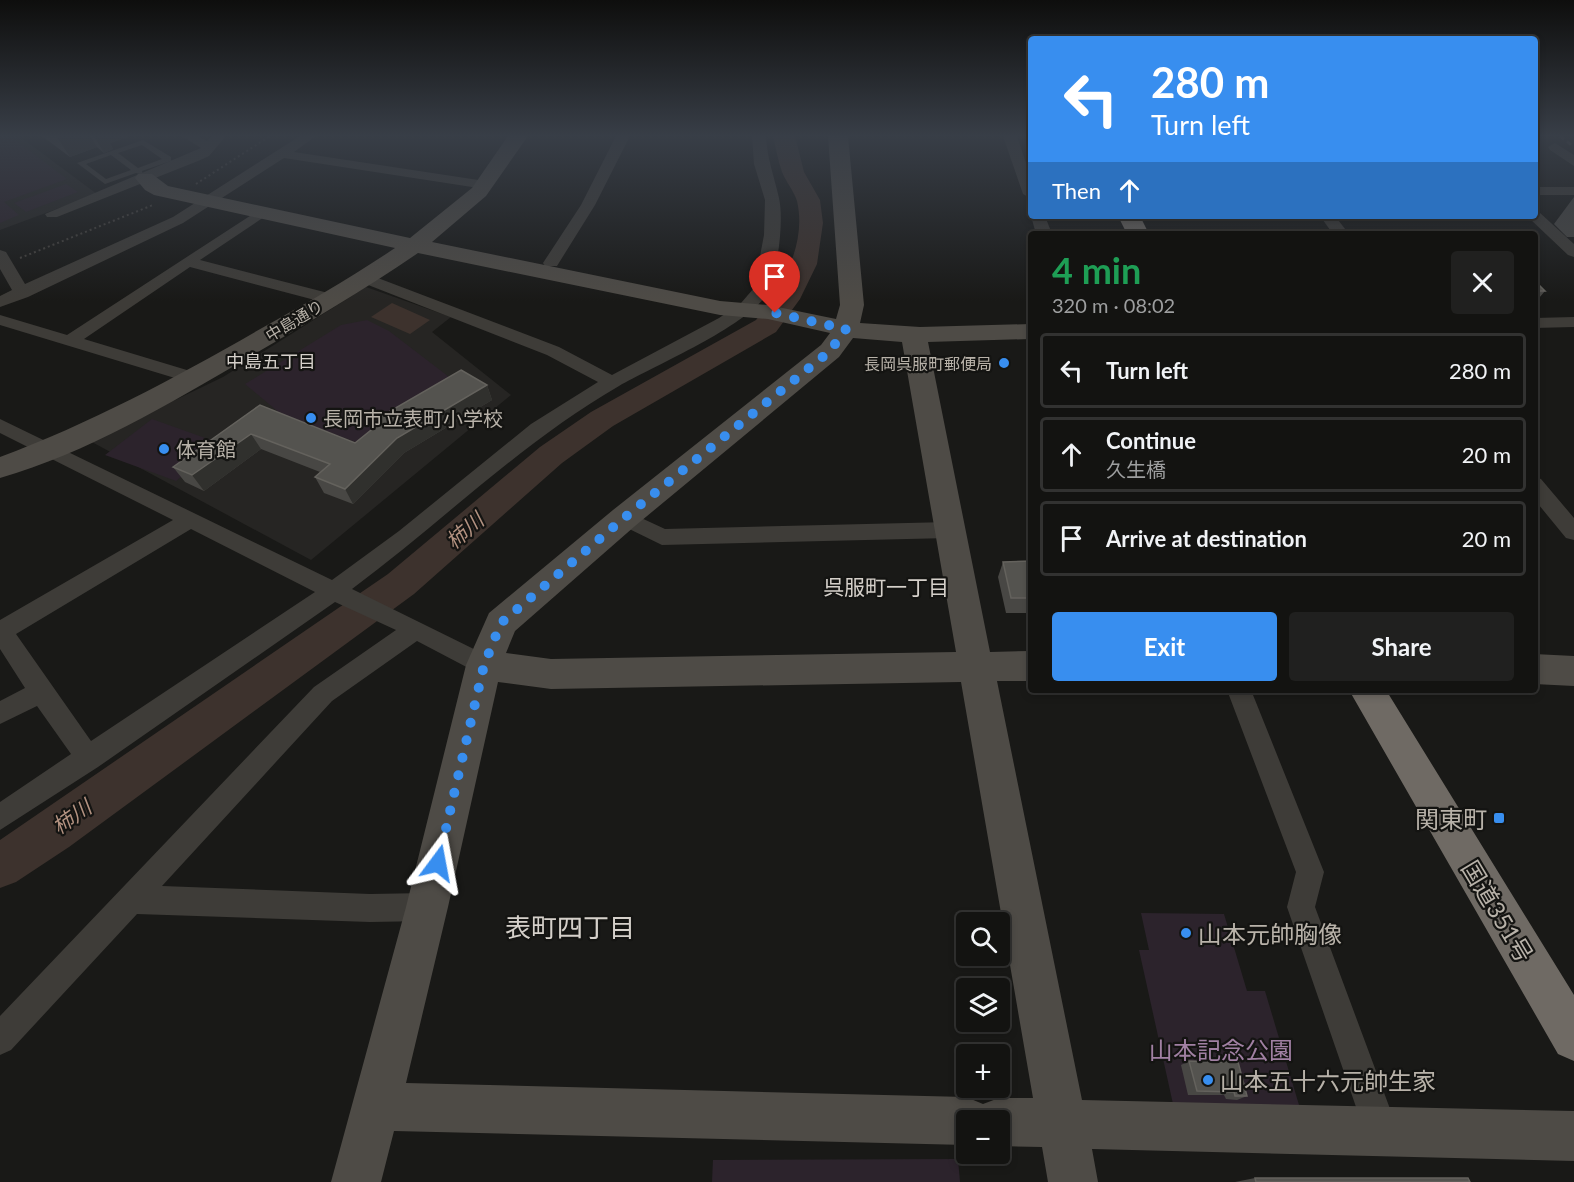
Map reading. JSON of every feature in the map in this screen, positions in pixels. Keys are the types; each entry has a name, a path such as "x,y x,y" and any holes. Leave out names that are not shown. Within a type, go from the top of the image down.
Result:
{"highway":[{"name":"国道351号","path":"1369,693 1574,1038"}],"street":[{"path":"52,214 103,191"},
{"path":"183,191 418,241 556,276 720,308 751,308 846,329 914,333 1028,331"},
{"path":"0,302 127,246 226,191"},
{"name":"中島通り","path":"0,468 49,450 194,378 364,278 418,241 478,191"},
{"path":"551,263 595,191"},
{"path":"0,817 341,595 511,449 612,382 751,308 762,289 772,235 772,200 769,191"},
{"path":"356,1182 427,907 484,665 501,623 624,518 830,351 846,329 852,306 843,191"},
{"path":"216,198 262,212 551,263 728,298 751,308"},
{"path":"68,342 262,212"},
{"path":"1329,219 1339,231"},
{"path":"1538,219 1574,252"},
{"path":"2,260 22,294"},
{"path":"188,262 330,299"},
{"path":"364,278 553,351 612,382"},
{"path":"0,320 194,378"},
{"path":"1538,323 1574,322"},
{"path":"914,333 949,530 977,666 1073,1182"},
{"path":"0,425 341,595 416,629 484,665 552,674 1028,666"},
{"path":"1538,489 1574,532"},
{"path":"624,518 662,537 949,530"},
{"path":"90,759 41,692 1,631 190,520"},
{"path":"0,1039 322,694 416,629"},
{"path":"1538,669 1574,671"},
{"path":"0,713 41,692"},
{"path":"1240,693 1310,872 1301,908 1382,1133"},
{"path":"131,899 370,908 427,907"},
{"path":"375,1106 956,1121"},
{"path":"1010,1122 1574,1136"}],"path":[{"path":"2,260 103,226 182,191"}],"shaded area":[{"path":"0,191 93,191 97,194 0,230"},
{"name":"長岡市立表町小学校","path":"366,287 451,317 432,332 511,395 311,560 90,441 223,377"},
{"path":"392,303 430,320 410,334 371,317"}],"green space":[{"path":"0,191 34,191 4,202 19,215 0,223"},
{"path":"46,191 78,192 26,212 14,203"},
{"path":"367,320 389,331 457,383 361,444 282,415 245,384 341,325"},
{"name":"体育館","path":"152,419 222,444 176,481 105,455"},
{"name":"山本記念公園","path":"1141,913 1224,914 1247,991 1265,991 1302,1115 1175,1113 1139,950 1149,950"},
{"path":"956,1159 960,1182 712,1182 713,1160"}],"building":[{"path":"1538,284 1545,291 1538,291"},
{"path":"461,370 487,385 397,438 345,489 315,477 330,464 251,434 192,475 173,467 260,405 355,443 376,426 373,421"},
{"path":"1028,561 1028,598 1011,598 1003,562"},
{"name":"山本五十六元帥生家","path":"1223,1058 1237,1058 1247,1096 1235,1096 1234,1092 1197,1091 1189,1061 1224,1062"},
{"path":"1255,1178 1468,1178 1470,1182 1256,1182"}],"waterway":[{"name":"柿川","path":"0,866 53,832 287,663 401,584 551,455 602,419 766,326 787,299 804,264 811,223 808,200 803,191"}],"place":[{"name":"長岡呉服町郵便局","path":"1004,363"},
{"name":"長岡市立表町小学校","path":"311,418"},
{"name":"体育館","path":"164,449"},
{"name":"関東町","path":"1499,818"},
{"name":"山本元帥胸像","path":"1186,933"},
{"name":"山本五十六元帥生家","path":"1208,1080"}],"district":[{"name":"中島五丁目","path":"271,361"},
{"name":"呉服町一丁目","path":"886,586"},
{"name":"表町四丁目","path":"570,927"}],"route":[{"path":"438,863 484,665 501,623 624,518 830,351 846,329 775,313"}]}
